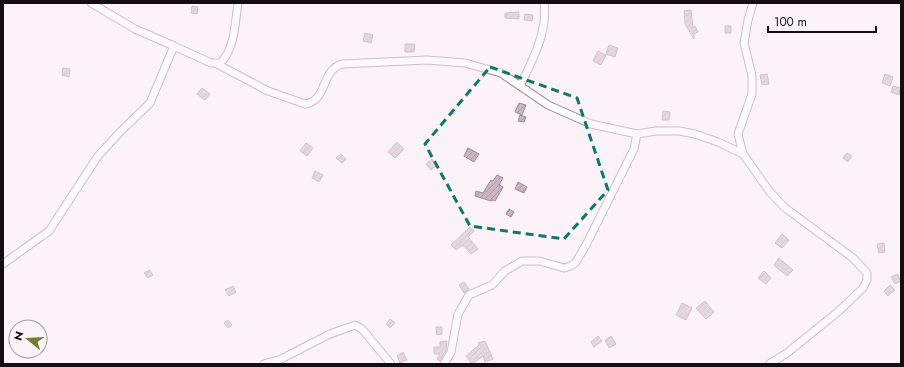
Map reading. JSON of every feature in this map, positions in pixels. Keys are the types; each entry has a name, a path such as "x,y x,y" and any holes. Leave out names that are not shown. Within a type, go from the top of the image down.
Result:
{"street":[{"path":"91,3 135,29 215,63 268,91 305,104 311,103 316,99 330,70 342,64 453,61 491,69 501,73 548,105 575,118 598,126 637,134 667,130 684,132 718,142 743,154"},
{"path":"215,63 220,63 223,60 229,48 238,3"},
{"path":"520,86 543,30 545,11 544,3"},
{"path":"753,3 744,43 752,76 752,94 738,134 743,154 770,192 784,207 854,258 867,273 867,280 862,288 839,311 787,352 769,364"},
{"path":"3,264 49,231 98,156 150,103 174,46"},
{"path":"444,364 450,352 458,314 469,295 492,285 505,271 522,261 536,261 564,268 571,266 576,262 634,149 637,134"},
{"path":"264,364 330,334 355,325 362,329 391,364"}],"highlighted area":[{"path":"490,67 577,98 608,190 564,239 470,226 425,144"}],"building":[{"path":"192,6 198,7 197,14 191,13"},
{"path":"691,10 693,27 695,26 698,32 694,34 694,39 685,24 684,11"},
{"path":"519,12 519,19 505,18 505,13"},
{"path":"525,14 533,15 532,21 524,20"},
{"path":"725,26 731,26 731,33 725,33"},
{"path":"365,33 373,35 371,43 363,41"},
{"path":"405,44 415,44 414,52 405,52"},
{"path":"609,45 618,48 615,57 606,54"},
{"path":"598,51 606,55 601,65 593,61"},
{"path":"63,68 70,69 69,77 62,75"},
{"path":"767,74 769,84 762,85 760,75"},
{"path":"885,74 893,77 890,86 882,83"},
{"path":"893,86 901,88 899,95 891,92"},
{"path":"202,88 210,94 205,100 197,94"},
{"path":"519,103 526,105 522,115 515,112"},
{"path":"663,111 670,112 669,120 662,120"},
{"path":"520,115 526,117 524,122 518,121"},
{"path":"397,142 404,149 395,158 388,152"},
{"path":"306,143 313,148 307,156 300,151"},
{"path":"468,148 479,154 474,162 464,156"},
{"path":"847,153 852,156 848,162 843,158"},
{"path":"341,154 346,159 342,163 336,158"},
{"path":"432,159 437,165 431,170 426,164"},
{"path":"315,171 323,175 319,182 312,178"},
{"path":"497,175 503,178 499,185 503,187 495,201 475,196 476,191 483,193 491,180 493,181"},
{"path":"518,182 527,187 524,193 515,189"},
{"path":"509,209 514,212 511,217 506,214"},
{"path":"470,227 474,231 468,237 478,249 471,254 463,245 456,250 451,245"},
{"path":"782,234 789,240 782,248 775,243"},
{"path":"884,243 885,252 879,253 877,244"},
{"path":"779,258 793,270 787,276 774,265"},
{"path":"149,270 153,275 148,278 144,273"},
{"path":"764,271 771,278 766,284 758,278"},
{"path":"897,274 901,281 895,284 891,277"},
{"path":"464,282 469,289 464,293 459,285"},
{"path":"890,285 895,290 888,296 884,291"},
{"path":"233,286 236,292 229,296 225,290"},
{"path":"705,301 714,312 706,319 696,308"},
{"path":"682,303 692,308 686,320 676,315"},
{"path":"390,319 395,323 390,328 386,324"},
{"path":"228,320 232,325 228,328 224,323"},
{"path":"436,327 442,327 442,334 437,335"},
{"path":"598,336 602,341 594,347 591,342"},
{"path":"611,336 616,344 609,348 605,340"},
{"path":"447,341 446,350 440,361 437,359 440,354 434,354 434,347 440,347 440,342"},
{"path":"485,341 493,359 485,362 483,356 472,364 466,356 479,345 478,343"},
{"path":"403,352 407,360 400,363 397,356"}]}
